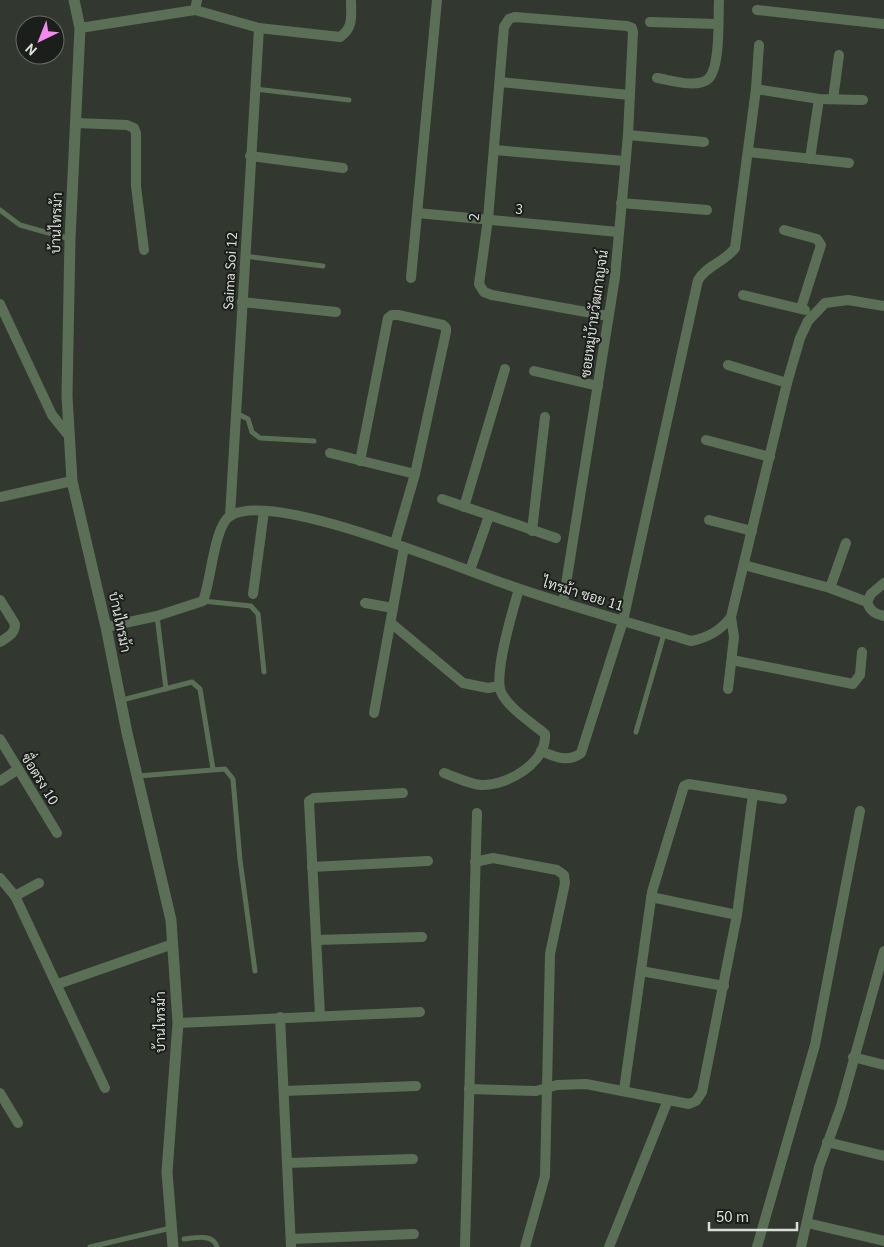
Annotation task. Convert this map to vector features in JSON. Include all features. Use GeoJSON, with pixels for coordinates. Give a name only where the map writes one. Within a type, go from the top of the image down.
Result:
{"type":"FeatureCollection","features":[{"type":"Feature","properties":{"kind":"street","name":"บ้านไทรม้า"},"geometry":{"type":"LineString","coordinates":[[74,0],[80,28],[70,239],[67,396],[72,481],[171,920],[178,1023],[167,1172],[173,1247]]}},
{"type":"Feature","properties":{"kind":"street"},"geometry":{"type":"LineString","coordinates":[[80,28],[196,5],[259,28],[340,36],[347,32],[351,25],[351,0]]}},
{"type":"Feature","properties":{"kind":"street"},"geometry":{"type":"LineString","coordinates":[[410,278],[437,0]]}},
{"type":"Feature","properties":{"kind":"street"},"geometry":{"type":"LineString","coordinates":[[657,78],[692,84],[706,80],[712,74],[716,60],[719,0]]}},
{"type":"Feature","properties":{"kind":"street"},"geometry":{"type":"LineString","coordinates":[[757,10],[884,24]]}},
{"type":"Feature","properties":{"kind":"street","name":"ซอยหมู่บ้านวัฒกาญจน์"},"geometry":{"type":"LineString","coordinates":[[509,19],[515,17],[632,28],[628,135],[615,278],[563,603]]}},
{"type":"Feature","properties":{"kind":"street","name":"2"},"geometry":{"type":"LineString","coordinates":[[509,19],[504,27],[488,219],[479,284],[484,292],[492,295],[608,316]]}},
{"type":"Feature","properties":{"kind":"street"},"geometry":{"type":"LineString","coordinates":[[650,22],[718,24]]}},
{"type":"Feature","properties":{"kind":"street","name":"Saima Soi 12"},"geometry":{"type":"LineString","coordinates":[[230,516],[259,28]]}},
{"type":"Feature","properties":{"kind":"street"},"geometry":{"type":"LineString","coordinates":[[541,751],[560,758],[574,759],[581,753],[624,622],[698,280],[703,272],[730,254],[735,248],[756,89],[759,45]]}},
{"type":"Feature","properties":{"kind":"street"},"geometry":{"type":"LineString","coordinates":[[833,99],[839,55]]}},
{"type":"Feature","properties":{"kind":"street"},"geometry":{"type":"LineString","coordinates":[[500,82],[629,95]]}},
{"type":"Feature","properties":{"kind":"street"},"geometry":{"type":"LineString","coordinates":[[756,89],[819,99],[863,100]]}},
{"type":"Feature","properties":{"kind":"street"},"geometry":{"type":"LineString","coordinates":[[810,159],[819,99]]}},
{"type":"Feature","properties":{"kind":"street"},"geometry":{"type":"LineString","coordinates":[[76,123],[127,125],[134,128],[136,133],[137,200],[144,250]]}},
{"type":"Feature","properties":{"kind":"street"},"geometry":{"type":"LineString","coordinates":[[628,135],[704,142]]}},
{"type":"Feature","properties":{"kind":"street"},"geometry":{"type":"LineString","coordinates":[[494,150],[625,160]]}},
{"type":"Feature","properties":{"kind":"street"},"geometry":{"type":"LineString","coordinates":[[748,152],[849,163]]}},
{"type":"Feature","properties":{"kind":"street"},"geometry":{"type":"LineString","coordinates":[[250,156],[343,168]]}},
{"type":"Feature","properties":{"kind":"street"},"geometry":{"type":"LineString","coordinates":[[621,203],[707,210]]}},
{"type":"Feature","properties":{"kind":"street","name":"3"},"geometry":{"type":"LineString","coordinates":[[417,213],[618,232]]}},
{"type":"Feature","properties":{"kind":"street"},"geometry":{"type":"LineString","coordinates":[[784,230],[817,239],[821,245],[801,308]]}},
{"type":"Feature","properties":{"kind":"street"},"geometry":{"type":"LineString","coordinates":[[743,295],[801,308],[814,314]]}},
{"type":"Feature","properties":{"kind":"street"},"geometry":{"type":"LineString","coordinates":[[728,688],[734,637],[731,617],[787,382],[800,338],[808,321],[825,303],[848,300],[884,306]]}},
{"type":"Feature","properties":{"kind":"street"},"geometry":{"type":"LineString","coordinates":[[242,302],[336,312]]}},
{"type":"Feature","properties":{"kind":"street"},"geometry":{"type":"LineString","coordinates":[[0,304],[52,415],[69,436]]}},
{"type":"Feature","properties":{"kind":"street"},"geometry":{"type":"LineString","coordinates":[[360,461],[388,318],[392,315],[443,325],[446,328],[446,332],[400,545],[391,622],[374,713]]}},
{"type":"Feature","properties":{"kind":"street"},"geometry":{"type":"LineString","coordinates":[[728,365],[787,382]]}},
{"type":"Feature","properties":{"kind":"street"},"geometry":{"type":"LineString","coordinates":[[464,507],[505,369]]}},
{"type":"Feature","properties":{"kind":"street"},"geometry":{"type":"LineString","coordinates":[[534,371],[598,386]]}},
{"type":"Feature","properties":{"kind":"street"},"geometry":{"type":"LineString","coordinates":[[532,531],[545,417]]}},
{"type":"Feature","properties":{"kind":"street"},"geometry":{"type":"LineString","coordinates":[[706,440],[770,457]]}},
{"type":"Feature","properties":{"kind":"street"},"geometry":{"type":"LineString","coordinates":[[330,453],[415,474]]}},
{"type":"Feature","properties":{"kind":"street"},"geometry":{"type":"LineString","coordinates":[[0,497],[72,481]]}},
{"type":"Feature","properties":{"kind":"street"},"geometry":{"type":"LineString","coordinates":[[442,499],[556,538]]}},
{"type":"Feature","properties":{"kind":"street"},"geometry":{"type":"LineString","coordinates":[[253,594],[264,511]]}},
{"type":"Feature","properties":{"kind":"street","name":"ไทรม้า ซอย 11"},"geometry":{"type":"LineString","coordinates":[[230,516],[264,511],[322,520],[400,545],[519,589],[691,641],[702,639],[716,632],[731,617]]}},
{"type":"Feature","properties":{"kind":"street"},"geometry":{"type":"LineString","coordinates":[[106,627],[157,616],[203,601],[208,590],[219,536],[224,522],[230,516]]}},
{"type":"Feature","properties":{"kind":"street"},"geometry":{"type":"LineString","coordinates":[[470,570],[489,516]]}},
{"type":"Feature","properties":{"kind":"street"},"geometry":{"type":"LineString","coordinates":[[709,520],[752,531]]}},
{"type":"Feature","properties":{"kind":"street"},"geometry":{"type":"LineString","coordinates":[[830,588],[846,543]]}},
{"type":"Feature","properties":{"kind":"street"},"geometry":{"type":"LineString","coordinates":[[744,565],[830,588],[867,602]]}},
{"type":"Feature","properties":{"kind":"street"},"geometry":{"type":"LineString","coordinates":[[884,583],[871,594],[867,602],[869,609],[876,614],[884,616]]}},
{"type":"Feature","properties":{"kind":"street"},"geometry":{"type":"LineString","coordinates":[[444,772],[478,785],[492,785],[517,776],[541,751],[545,742],[545,734],[503,696],[499,686],[504,649],[519,589]]}},
{"type":"Feature","properties":{"kind":"street"},"geometry":{"type":"LineString","coordinates":[[0,600],[15,624],[15,628],[13,633],[0,642]]}},
{"type":"Feature","properties":{"kind":"street"},"geometry":{"type":"LineString","coordinates":[[365,602],[393,608]]}},
{"type":"Feature","properties":{"kind":"street"},"geometry":{"type":"LineString","coordinates":[[391,622],[463,683],[488,688],[499,686]]}},
{"type":"Feature","properties":{"kind":"street"},"geometry":{"type":"LineString","coordinates":[[732,660],[853,684],[860,675],[862,652]]}},
{"type":"Feature","properties":{"kind":"street","name":"ซื่อตรง 10"},"geometry":{"type":"LineString","coordinates":[[0,739],[58,833]]}},
{"type":"Feature","properties":{"kind":"street"},"geometry":{"type":"LineString","coordinates":[[0,782],[18,770]]}},
{"type":"Feature","properties":{"kind":"street"},"geometry":{"type":"LineString","coordinates":[[624,1090],[651,897],[684,786],[689,784],[782,799]]}},
{"type":"Feature","properties":{"kind":"street"},"geometry":{"type":"LineString","coordinates":[[320,1015],[312,867],[311,798],[403,792]]}},
{"type":"Feature","properties":{"kind":"street"},"geometry":{"type":"LineString","coordinates":[[469,1089],[536,1091],[548,1087],[586,1084],[689,1104],[696,1101],[702,1092],[724,986],[754,794]]}},
{"type":"Feature","properties":{"kind":"street"},"geometry":{"type":"LineString","coordinates":[[757,1247],[815,1045],[860,811]]}},
{"type":"Feature","properties":{"kind":"street"},"geometry":{"type":"LineString","coordinates":[[465,1247],[477,813]]}},
{"type":"Feature","properties":{"kind":"street"},"geometry":{"type":"LineString","coordinates":[[475,862],[493,858],[557,870],[564,875],[565,883],[550,954],[545,1176],[525,1247]]}},
{"type":"Feature","properties":{"kind":"street"},"geometry":{"type":"LineString","coordinates":[[312,867],[428,861]]}},
{"type":"Feature","properties":{"kind":"street"},"geometry":{"type":"LineString","coordinates":[[0,878],[15,896],[106,1088]]}},
{"type":"Feature","properties":{"kind":"street"},"geometry":{"type":"LineString","coordinates":[[15,896],[39,883]]}},
{"type":"Feature","properties":{"kind":"street"},"geometry":{"type":"LineString","coordinates":[[651,897],[736,915]]}},
{"type":"Feature","properties":{"kind":"street"},"geometry":{"type":"LineString","coordinates":[[316,940],[422,937]]}},
{"type":"Feature","properties":{"kind":"street"},"geometry":{"type":"LineString","coordinates":[[58,984],[173,944]]}},
{"type":"Feature","properties":{"kind":"street"},"geometry":{"type":"LineString","coordinates":[[801,1247],[819,1167],[841,1106],[853,1057],[881,978],[884,951]]}},
{"type":"Feature","properties":{"kind":"street"},"geometry":{"type":"LineString","coordinates":[[641,971],[724,986]]}},
{"type":"Feature","properties":{"kind":"street"},"geometry":{"type":"LineString","coordinates":[[178,1023],[320,1015],[420,1012]]}},
{"type":"Feature","properties":{"kind":"street"},"geometry":{"type":"LineString","coordinates":[[280,1017],[291,1243],[414,1234]]}},
{"type":"Feature","properties":{"kind":"street"},"geometry":{"type":"LineString","coordinates":[[853,1057],[884,1065]]}},
{"type":"Feature","properties":{"kind":"street"},"geometry":{"type":"LineString","coordinates":[[284,1091],[416,1086]]}},
{"type":"Feature","properties":{"kind":"street"},"geometry":{"type":"LineString","coordinates":[[0,1093],[18,1124]]}},
{"type":"Feature","properties":{"kind":"street"},"geometry":{"type":"LineString","coordinates":[[609,1247],[668,1100]]}},
{"type":"Feature","properties":{"kind":"street"},"geometry":{"type":"LineString","coordinates":[[827,1142],[884,1156]]}},
{"type":"Feature","properties":{"kind":"street"},"geometry":{"type":"LineString","coordinates":[[288,1163],[413,1159]]}},
{"type":"Feature","properties":{"kind":"street"},"geometry":{"type":"LineString","coordinates":[[807,1223],[884,1241]]}},
{"type":"Feature","properties":{"kind":"lane"},"geometry":{"type":"LineString","coordinates":[[254,89],[349,100]]}},
{"type":"Feature","properties":{"kind":"lane"},"geometry":{"type":"LineString","coordinates":[[0,210],[6,217],[20,225],[70,239]]}},
{"type":"Feature","properties":{"kind":"lane"},"geometry":{"type":"LineString","coordinates":[[0,220],[6,217]]}},
{"type":"Feature","properties":{"kind":"lane"},"geometry":{"type":"LineString","coordinates":[[245,256],[322,266]]}},
{"type":"Feature","properties":{"kind":"lane"},"geometry":{"type":"LineString","coordinates":[[236,413],[248,419],[252,432],[260,438],[314,441]]}},
{"type":"Feature","properties":{"kind":"lane"},"geometry":{"type":"LineString","coordinates":[[203,601],[251,606],[255,609],[258,614],[264,672]]}},
{"type":"Feature","properties":{"kind":"lane"},"geometry":{"type":"LineString","coordinates":[[157,616],[166,689]]}},
{"type":"Feature","properties":{"kind":"lane"},"geometry":{"type":"LineString","coordinates":[[636,732],[664,633]]}},
{"type":"Feature","properties":{"kind":"lane"},"geometry":{"type":"LineString","coordinates":[[122,700],[192,682],[200,689],[213,770]]}},
{"type":"Feature","properties":{"kind":"lane"},"geometry":{"type":"LineString","coordinates":[[137,776],[225,768],[233,780],[240,860],[255,972]]}},
{"type":"Feature","properties":{"kind":"lane"},"geometry":{"type":"LineString","coordinates":[[90,1247],[172,1228]]}},
{"type":"Feature","properties":{"kind":"lane"},"geometry":{"type":"LineString","coordinates":[[184,1239],[211,1238],[216,1242],[217,1247]]}}]}
